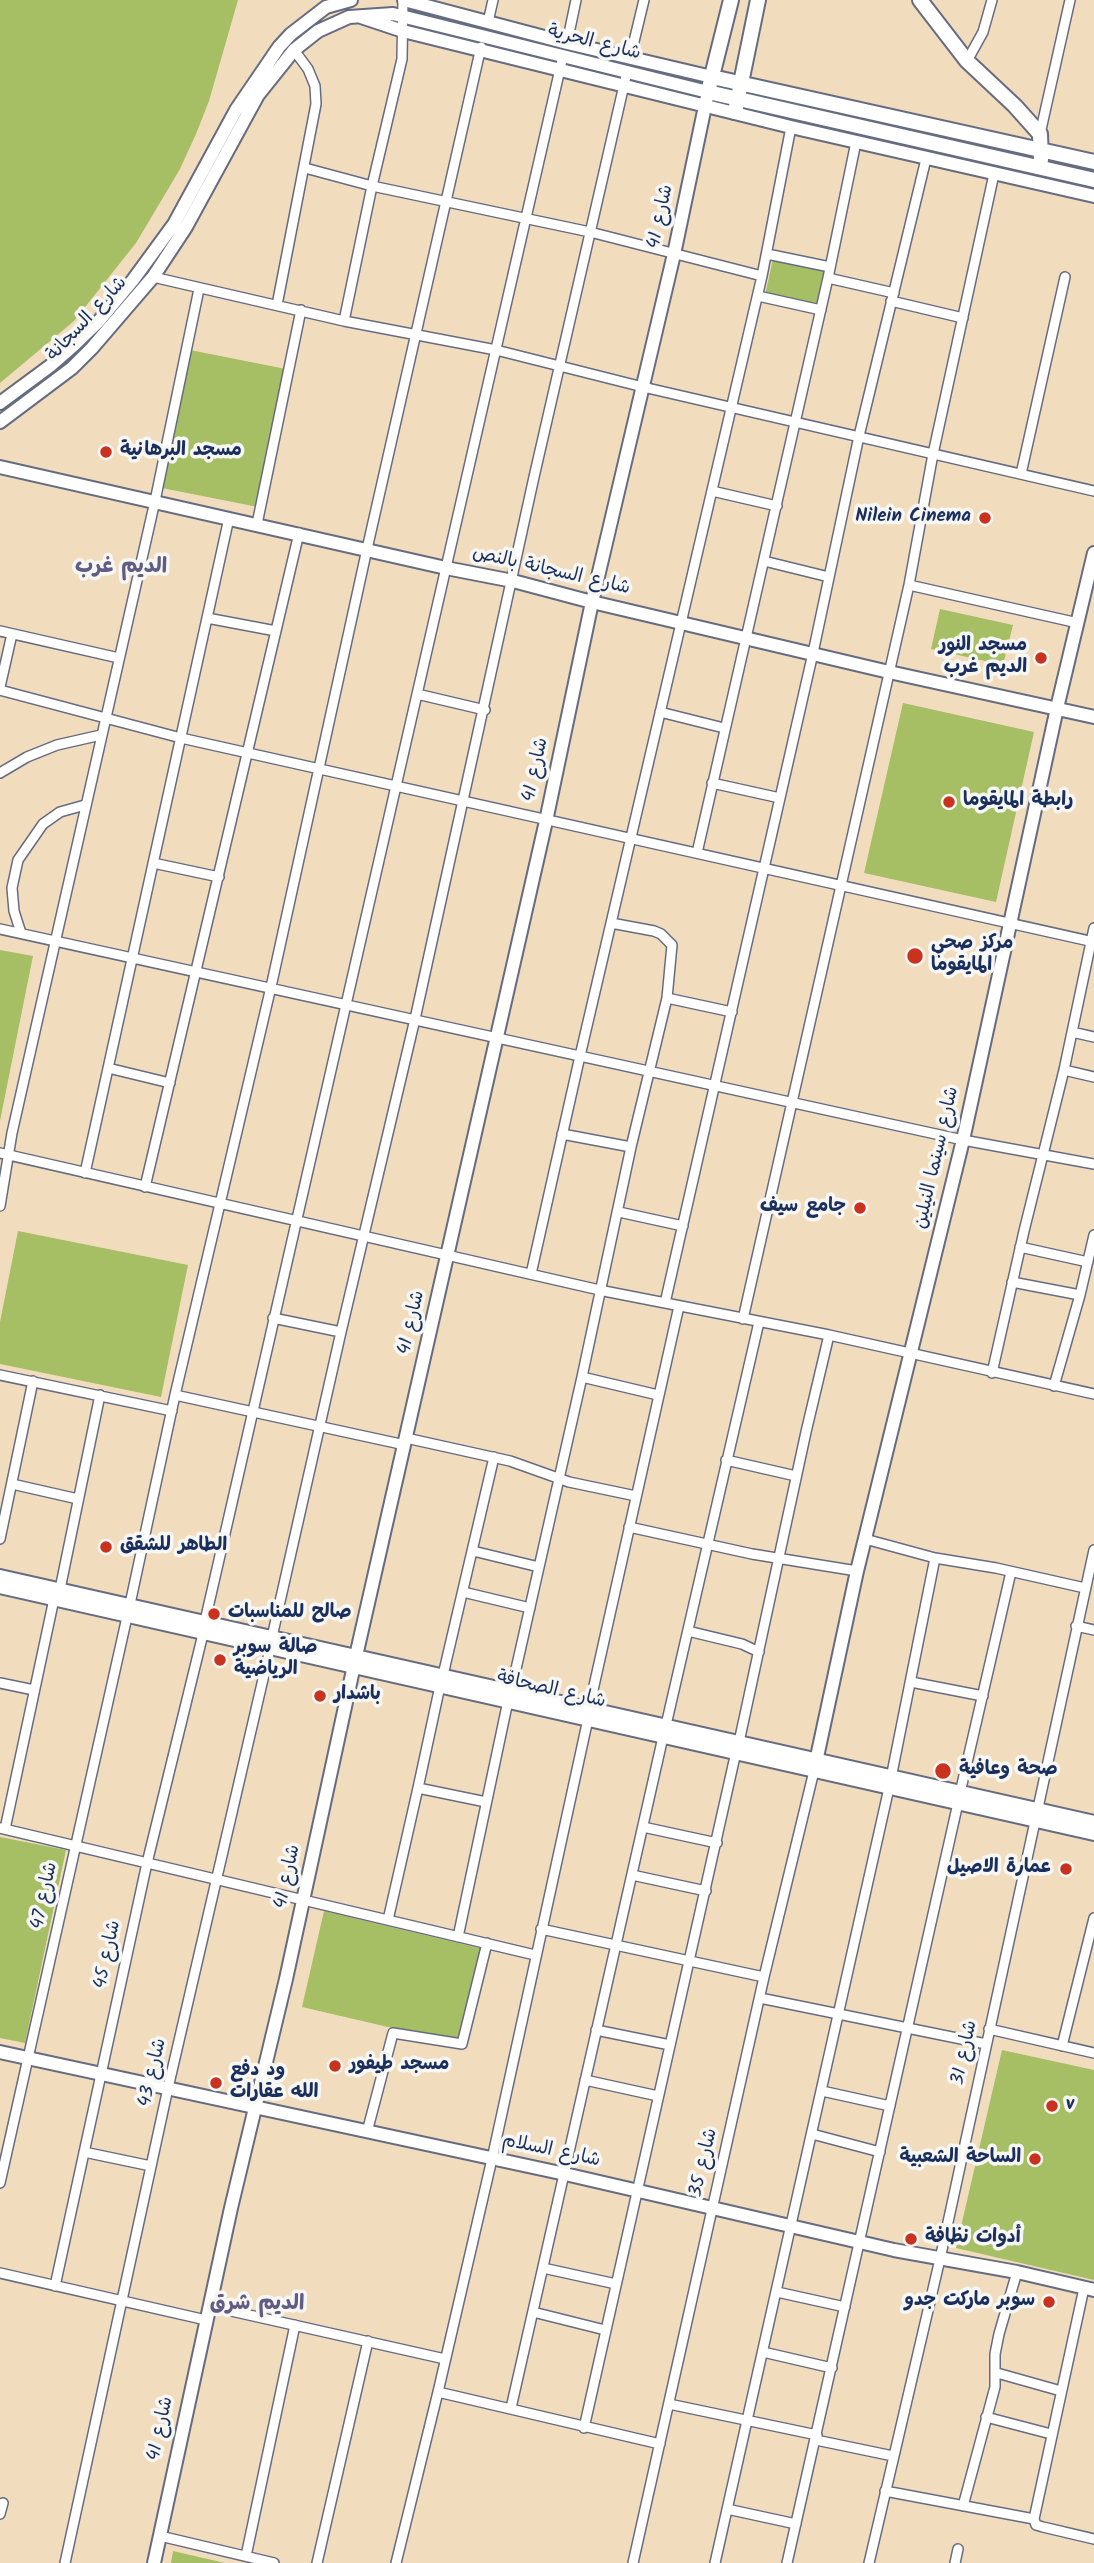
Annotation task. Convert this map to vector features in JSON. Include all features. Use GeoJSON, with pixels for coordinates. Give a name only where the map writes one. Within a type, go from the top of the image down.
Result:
{"type":"FeatureCollection","features":[{"type":"Feature","properties":{"kind":"main road"},"geometry":{"type":"LineString","coordinates":[[180,225],[236,110],[267,63],[291,34],[310,19],[327,7],[351,0]]}},
{"type":"Feature","properties":{"kind":"main road","name":"شارع الحرية"},"geometry":{"type":"LineString","coordinates":[[403,0],[488,22],[707,98],[1094,180]]}},
{"type":"Feature","properties":{"kind":"main road"},"geometry":{"type":"LineString","coordinates":[[358,16],[403,31],[624,86],[707,98],[731,0]]}},
{"type":"Feature","properties":{"kind":"main road"},"geometry":{"type":"LineString","coordinates":[[758,0],[736,105],[791,127],[1094,196]]}},
{"type":"Feature","properties":{"kind":"main road"},"geometry":{"type":"LineString","coordinates":[[920,0],[967,61],[1015,106],[1040,134],[1043,151],[1040,169]]}},
{"type":"Feature","properties":{"kind":"main road","name":"شارع الحرية"},"geometry":{"type":"LineString","coordinates":[[180,225],[258,95],[294,50],[318,31],[349,17],[382,13],[403,15],[484,35],[565,50],[630,58],[1094,162]]}},
{"type":"Feature","properties":{"kind":"main road","name":"شارع 41"},"geometry":{"type":"LineString","coordinates":[[154,2563],[707,98]]}},
{"type":"Feature","properties":{"kind":"main road","name":"شارع السجانة"},"geometry":{"type":"LineString","coordinates":[[0,422],[72,368],[109,329],[153,277],[180,225]]}},
{"type":"Feature","properties":{"kind":"main road","name":"شارع السجانة"},"geometry":{"type":"LineString","coordinates":[[0,403],[50,366],[98,322],[161,244],[180,225]]}},
{"type":"Feature","properties":{"kind":"main road","name":"شارع السجانة بالنص"},"geometry":{"type":"LineString","coordinates":[[0,467],[513,581],[889,672],[1094,717]]}},
{"type":"Feature","properties":{"kind":"main road","name":"شارع سينما النيلين"},"geometry":{"type":"LineString","coordinates":[[815,1766],[857,1571],[963,1140],[1057,708],[1094,553]]}},
{"type":"Feature","properties":{"kind":"main road","name":"شارع الصحافة"},"geometry":{"type":"LineString","coordinates":[[0,1576],[57,1594],[890,1783],[1036,1815],[1094,1822]]}},
{"type":"Feature","properties":{"kind":"main road","name":"شارع الصحافة"},"geometry":{"type":"LineString","coordinates":[[0,1587],[57,1594]]}},
{"type":"Feature","properties":{"kind":"main road","name":"شارع الصحافة"},"geometry":{"type":"LineString","coordinates":[[1036,1815],[1094,1834]]}},
{"type":"Feature","properties":{"kind":"main road","name":"شارع السلام"},"geometry":{"type":"LineString","coordinates":[[0,2052],[565,2174],[859,2242],[1017,2272],[1089,2289]]}},
{"type":"Feature","properties":{"kind":"street"},"geometry":{"type":"LineString","coordinates":[[344,321],[402,59],[403,0]]}},
{"type":"Feature","properties":{"kind":"street"},"geometry":{"type":"LineString","coordinates":[[488,22],[493,0]]}},
{"type":"Feature","properties":{"kind":"street","name":"شارع 45"},"geometry":{"type":"LineString","coordinates":[[55,2286],[147,1863],[348,1003],[576,0]]}},
{"type":"Feature","properties":{"kind":"street"},"geometry":{"type":"LineString","coordinates":[[630,58],[643,0]]}},
{"type":"Feature","properties":{"kind":"street"},"geometry":{"type":"LineString","coordinates":[[967,61],[983,32],[992,0]]}},
{"type":"Feature","properties":{"kind":"street"},"geometry":{"type":"LineString","coordinates":[[1040,134],[1070,0]]}},
{"type":"Feature","properties":{"kind":"street","name":"شارع 47"},"geometry":{"type":"LineString","coordinates":[[0,2183],[484,35]]}},
{"type":"Feature","properties":{"kind":"street"},"geometry":{"type":"LineString","coordinates":[[277,305],[316,104],[315,86],[308,69],[294,50]]}},
{"type":"Feature","properties":{"kind":"street","name":"شارع 43"},"geometry":{"type":"LineString","coordinates":[[65,2563],[168,2088],[415,1019],[627,72]]}},
{"type":"Feature","properties":{"kind":"street"},"geometry":{"type":"LineString","coordinates":[[531,1274],[758,296],[791,127]]}},
{"type":"Feature","properties":{"kind":"street"},"geometry":{"type":"LineString","coordinates":[[697,853],[821,310],[856,142]]}},
{"type":"Feature","properties":{"kind":"street"},"geometry":{"type":"LineString","coordinates":[[665,1303],[813,653],[859,436],[926,159]]}},
{"type":"Feature","properties":{"kind":"street"},"geometry":{"type":"LineString","coordinates":[[305,168],[372,186],[590,232],[762,276]]}},
{"type":"Feature","properties":{"kind":"street"},"geometry":{"type":"LineString","coordinates":[[743,1319],[909,585],[933,454],[994,174]]}},
{"type":"Feature","properties":{"kind":"street"},"geometry":{"type":"LineString","coordinates":[[767,254],[830,267]]}},
{"type":"Feature","properties":{"kind":"street"},"geometry":{"type":"LineString","coordinates":[[153,277],[344,321],[496,350],[643,387],[1094,491]]}},
{"type":"Feature","properties":{"kind":"street"},"geometry":{"type":"LineString","coordinates":[[828,278],[963,318]]}},
{"type":"Feature","properties":{"kind":"street"},"geometry":{"type":"LineString","coordinates":[[1021,474],[1065,278]]}},
{"type":"Feature","properties":{"kind":"street"},"geometry":{"type":"LineString","coordinates":[[0,1206],[4,1154],[155,501],[199,289]]}},
{"type":"Feature","properties":{"kind":"street"},"geometry":{"type":"LineString","coordinates":[[758,296],[821,310]]}},
{"type":"Feature","properties":{"kind":"street"},"geometry":{"type":"LineString","coordinates":[[257,524],[301,310]]}},
{"type":"Feature","properties":{"kind":"street"},"geometry":{"type":"LineString","coordinates":[[712,491],[777,506]]}},
{"type":"Feature","properties":{"kind":"street"},"geometry":{"type":"LineString","coordinates":[[85,1173],[229,518]]}},
{"type":"Feature","properties":{"kind":"street"},"geometry":{"type":"LineString","coordinates":[[145,1187],[299,533]]}},
{"type":"Feature","properties":{"kind":"street"},"geometry":{"type":"LineString","coordinates":[[764,561],[829,577]]}},
{"type":"Feature","properties":{"kind":"street"},"geometry":{"type":"LineString","coordinates":[[909,585],[1078,624]]}},
{"type":"Feature","properties":{"kind":"street"},"geometry":{"type":"LineString","coordinates":[[207,618],[276,631]]}},
{"type":"Feature","properties":{"kind":"street"},"geometry":{"type":"LineString","coordinates":[[0,631],[119,658]]}},
{"type":"Feature","properties":{"kind":"street"},"geometry":{"type":"LineString","coordinates":[[12,634],[0,689],[181,738],[1093,941]]}},
{"type":"Feature","properties":{"kind":"street"},"geometry":{"type":"LineString","coordinates":[[417,694],[485,710]]}},
{"type":"Feature","properties":{"kind":"street"},"geometry":{"type":"LineString","coordinates":[[660,712],[724,728]]}},
{"type":"Feature","properties":{"kind":"street"},"geometry":{"type":"LineString","coordinates":[[0,773],[27,757],[57,745],[101,735]]}},
{"type":"Feature","properties":{"kind":"street"},"geometry":{"type":"LineString","coordinates":[[712,783],[780,798]]}},
{"type":"Feature","properties":{"kind":"street"},"geometry":{"type":"LineString","coordinates":[[21,933],[14,911],[12,888],[18,860],[43,824],[60,813],[85,805]]}},
{"type":"Feature","properties":{"kind":"street"},"geometry":{"type":"LineString","coordinates":[[153,863],[219,877]]}},
{"type":"Feature","properties":{"kind":"street"},"geometry":{"type":"LineString","coordinates":[[0,885],[12,888]]}},
{"type":"Feature","properties":{"kind":"street"},"geometry":{"type":"LineString","coordinates":[[458,1937],[631,1147],[667,998],[672,945],[654,931],[611,923]]}},
{"type":"Feature","properties":{"kind":"street"},"geometry":{"type":"LineString","coordinates":[[992,1373],[1064,1070],[1094,928]]}},
{"type":"Feature","properties":{"kind":"street"},"geometry":{"type":"LineString","coordinates":[[0,929],[348,1003],[963,1140],[1094,1164]]}},
{"type":"Feature","properties":{"kind":"street"},"geometry":{"type":"LineString","coordinates":[[667,998],[732,1012]]}},
{"type":"Feature","properties":{"kind":"street"},"geometry":{"type":"LineString","coordinates":[[1072,1032],[1094,1037]]}},
{"type":"Feature","properties":{"kind":"street"},"geometry":{"type":"LineString","coordinates":[[108,1068],[170,1083]]}},
{"type":"Feature","properties":{"kind":"street"},"geometry":{"type":"LineString","coordinates":[[1064,1070],[1094,1077]]}},
{"type":"Feature","properties":{"kind":"street"},"geometry":{"type":"LineString","coordinates":[[562,1134],[631,1147]]}},
{"type":"Feature","properties":{"kind":"street"},"geometry":{"type":"LineString","coordinates":[[4,1154],[601,1290],[829,1335],[1094,1394]]}},
{"type":"Feature","properties":{"kind":"street"},"geometry":{"type":"LineString","coordinates":[[618,1212],[683,1226]]}},
{"type":"Feature","properties":{"kind":"street"},"geometry":{"type":"LineString","coordinates":[[1054,1386],[1094,1235]]}},
{"type":"Feature","properties":{"kind":"street"},"geometry":{"type":"LineString","coordinates":[[1020,1247],[1088,1262]]}},
{"type":"Feature","properties":{"kind":"street"},"geometry":{"type":"LineString","coordinates":[[1012,1282],[1080,1295]]}},
{"type":"Feature","properties":{"kind":"street"},"geometry":{"type":"LineString","coordinates":[[396,2563],[439,2392],[492,2159],[679,1306]]}},
{"type":"Feature","properties":{"kind":"street"},"geometry":{"type":"LineString","coordinates":[[273,1318],[341,1332]]}},
{"type":"Feature","properties":{"kind":"street"},"geometry":{"type":"LineString","coordinates":[[511,2408],[759,1322]]}},
{"type":"Feature","properties":{"kind":"street"},"geometry":{"type":"LineString","coordinates":[[584,2428],[829,1335]]}},
{"type":"Feature","properties":{"kind":"street"},"geometry":{"type":"LineString","coordinates":[[0,1375],[172,1411]]}},
{"type":"Feature","properties":{"kind":"street"},"geometry":{"type":"LineString","coordinates":[[582,1377],[658,1395]]}},
{"type":"Feature","properties":{"kind":"street"},"geometry":{"type":"LineString","coordinates":[[0,1539],[33,1381]]}},
{"type":"Feature","properties":{"kind":"street"},"geometry":{"type":"LineString","coordinates":[[100,1395],[3,1828],[536,1955]]}},
{"type":"Feature","properties":{"kind":"street"},"geometry":{"type":"LineString","coordinates":[[176,1395],[321,1427],[494,1457],[560,1479],[636,1496]]}},
{"type":"Feature","properties":{"kind":"street"},"geometry":{"type":"LineString","coordinates":[[388,1920],[494,1457]]}},
{"type":"Feature","properties":{"kind":"street"},"geometry":{"type":"LineString","coordinates":[[726,1460],[796,1476]]}},
{"type":"Feature","properties":{"kind":"street"},"geometry":{"type":"LineString","coordinates":[[12,1484],[78,1499]]}},
{"type":"Feature","properties":{"kind":"street"},"geometry":{"type":"LineString","coordinates":[[629,1527],[857,1571]]}},
{"type":"Feature","properties":{"kind":"street"},"geometry":{"type":"LineString","coordinates":[[865,1539],[935,1558],[1085,1588]]}},
{"type":"Feature","properties":{"kind":"street","name":"شارع 31"},"geometry":{"type":"LineString","coordinates":[[869,2563],[940,2259],[1094,1550]]}},
{"type":"Feature","properties":{"kind":"street"},"geometry":{"type":"LineString","coordinates":[[473,1551],[539,1567]]}},
{"type":"Feature","properties":{"kind":"street"},"geometry":{"type":"LineString","coordinates":[[715,2563],[890,1783],[935,1558]]}},
{"type":"Feature","properties":{"kind":"street"},"geometry":{"type":"LineString","coordinates":[[787,2563],[1011,1572]]}},
{"type":"Feature","properties":{"kind":"street"},"geometry":{"type":"LineString","coordinates":[[463,1592],[530,1608]]}},
{"type":"Feature","properties":{"kind":"street"},"geometry":{"type":"LineString","coordinates":[[1076,1626],[1094,1630]]}},
{"type":"Feature","properties":{"kind":"street"},"geometry":{"type":"LineString","coordinates":[[688,1631],[742,1644],[759,1652]]}},
{"type":"Feature","properties":{"kind":"street"},"geometry":{"type":"LineString","coordinates":[[911,1682],[983,1696]]}},
{"type":"Feature","properties":{"kind":"street"},"geometry":{"type":"LineString","coordinates":[[0,1683],[34,1690]]}},
{"type":"Feature","properties":{"kind":"street","name":"شارع 35"},"geometry":{"type":"LineString","coordinates":[[633,2563],[764,1977],[815,1766]]}},
{"type":"Feature","properties":{"kind":"street"},"geometry":{"type":"LineString","coordinates":[[418,1788],[486,1802]]}},
{"type":"Feature","properties":{"kind":"street"},"geometry":{"type":"LineString","coordinates":[[643,1827],[717,1843]]}},
{"type":"Feature","properties":{"kind":"street"},"geometry":{"type":"LineString","coordinates":[[632,1875],[706,1891]]}},
{"type":"Feature","properties":{"kind":"street"},"geometry":{"type":"LineString","coordinates":[[1062,2046],[1094,1919]]}},
{"type":"Feature","properties":{"kind":"street"},"geometry":{"type":"LineString","coordinates":[[541,1928],[764,1977]]}},
{"type":"Feature","properties":{"kind":"street"},"geometry":{"type":"LineString","coordinates":[[367,2132],[393,2033],[462,2045],[487,1943]]}},
{"type":"Feature","properties":{"kind":"street"},"geometry":{"type":"LineString","coordinates":[[760,1998],[986,2045]]}},
{"type":"Feature","properties":{"kind":"street"},"geometry":{"type":"LineString","coordinates":[[989,2029],[1094,2053]]}},
{"type":"Feature","properties":{"kind":"street"},"geometry":{"type":"LineString","coordinates":[[596,2030],[670,2045]]}},
{"type":"Feature","properties":{"kind":"street"},"geometry":{"type":"LineString","coordinates":[[585,2080],[658,2096]]}},
{"type":"Feature","properties":{"kind":"street"},"geometry":{"type":"LineString","coordinates":[[822,2091],[890,2106]]}},
{"type":"Feature","properties":{"kind":"street"},"geometry":{"type":"LineString","coordinates":[[812,2134],[880,2152]]}},
{"type":"Feature","properties":{"kind":"street"},"geometry":{"type":"LineString","coordinates":[[84,2152],[151,2166]]}},
{"type":"Feature","properties":{"kind":"street"},"geometry":{"type":"LineString","coordinates":[[543,2268],[616,2284]]}},
{"type":"Feature","properties":{"kind":"street"},"geometry":{"type":"LineString","coordinates":[[963,2506],[995,2387],[995,2354],[1017,2272]]}},
{"type":"Feature","properties":{"kind":"street"},"geometry":{"type":"LineString","coordinates":[[0,2273],[122,2300],[295,2325],[445,2359]]}},
{"type":"Feature","properties":{"kind":"street"},"geometry":{"type":"LineString","coordinates":[[1089,2289],[1061,2391],[1034,2519],[1036,2525],[1043,2528],[1094,2539]]}},
{"type":"Feature","properties":{"kind":"street"},"geometry":{"type":"LineString","coordinates":[[777,2292],[845,2307]]}},
{"type":"Feature","properties":{"kind":"street"},"geometry":{"type":"LineString","coordinates":[[533,2312],[605,2330]]}},
{"type":"Feature","properties":{"kind":"street"},"geometry":{"type":"LineString","coordinates":[[246,2556],[295,2325]]}},
{"type":"Feature","properties":{"kind":"street"},"geometry":{"type":"LineString","coordinates":[[317,2563],[368,2341]]}},
{"type":"Feature","properties":{"kind":"street"},"geometry":{"type":"LineString","coordinates":[[763,2352],[832,2368]]}},
{"type":"Feature","properties":{"kind":"street"},"geometry":{"type":"LineString","coordinates":[[996,2373],[1061,2391]]}},
{"type":"Feature","properties":{"kind":"street"},"geometry":{"type":"LineString","coordinates":[[439,2392],[660,2444]]}},
{"type":"Feature","properties":{"kind":"street"},"geometry":{"type":"LineString","coordinates":[[669,2404],[893,2456]]}},
{"type":"Feature","properties":{"kind":"street"},"geometry":{"type":"LineString","coordinates":[[986,2417],[1051,2434]]}},
{"type":"Feature","properties":{"kind":"street"},"geometry":{"type":"LineString","coordinates":[[885,2490],[1034,2519]]}},
{"type":"Feature","properties":{"kind":"street"},"geometry":{"type":"LineString","coordinates":[[0,2514],[3,2502]]}},
{"type":"Feature","properties":{"kind":"street"},"geometry":{"type":"LineString","coordinates":[[727,2510],[796,2524]]}},
{"type":"Feature","properties":{"kind":"street"},"geometry":{"type":"LineString","coordinates":[[160,2536],[274,2563]]}},
{"type":"Feature","properties":{"kind":"street"},"geometry":{"type":"LineString","coordinates":[[956,2563],[958,2549]]}},
{"type":"Feature","properties":{"kind":"green space"},"geometry":{"type":"Polygon","coordinates":[[[0,0],[238,0],[209,101],[196,134],[180,169],[136,243],[74,321],[0,383],[0,0]]]}},
{"type":"Feature","properties":{"kind":"green space"},"geometry":{"type":"Polygon","coordinates":[[[773,259],[824,270],[816,306],[765,295],[773,259]]]}},
{"type":"Feature","properties":{"kind":"green space"},"geometry":{"type":"Polygon","coordinates":[[[190,350],[286,369],[258,507],[162,488],[190,350]]]}},
{"type":"Feature","properties":{"kind":"green space"},"geometry":{"type":"Polygon","coordinates":[[[940,609],[1013,625],[1003,665],[931,649],[940,609]]]}},
{"type":"Feature","properties":{"kind":"green space","name":"رابطة المايقوما"},"geometry":{"type":"Polygon","coordinates":[[[903,703],[1034,732],[996,902],[864,873],[903,703]]]}},
{"type":"Feature","properties":{"kind":"green space"},"geometry":{"type":"Polygon","coordinates":[[[0,950],[33,956],[0,1121],[0,950]]]}},
{"type":"Feature","properties":{"kind":"green space"},"geometry":{"type":"Polygon","coordinates":[[[18,1231],[188,1265],[161,1397],[0,1364],[0,1322],[18,1231]]]}},
{"type":"Feature","properties":{"kind":"green space"},"geometry":{"type":"Polygon","coordinates":[[[0,1837],[66,1850],[25,2043],[0,2038],[0,1837]]]}},
{"type":"Feature","properties":{"kind":"green space"},"geometry":{"type":"Polygon","coordinates":[[[324,1911],[483,1949],[461,2044],[302,2007],[324,1911]]]}},
{"type":"Feature","properties":{"kind":"green space","name":"الساحة الشعبية"},"geometry":{"type":"Polygon","coordinates":[[[1002,2050],[1094,2070],[1094,2280],[956,2248],[1002,2050]]]}},
{"type":"Feature","properties":{"kind":"green space"},"geometry":{"type":"Polygon","coordinates":[[[173,2551],[225,2563],[171,2563],[173,2551]]]}},
{"type":"Feature","properties":{"kind":"place","name":"مسجد البرهانية"},"geometry":{"type":"Point","coordinates":[106,452]}},
{"type":"Feature","properties":{"kind":"place","name":"Nilein Cinema"},"geometry":{"type":"Point","coordinates":[985,518]}},
{"type":"Feature","properties":{"kind":"place","name":"مسجد النور الديم غرب"},"geometry":{"type":"Point","coordinates":[1041,658]}},
{"type":"Feature","properties":{"kind":"place","name":"رابطة المايقوما"},"geometry":{"type":"Point","coordinates":[949,802]}},
{"type":"Feature","properties":{"kind":"place","name":"مركز صحي المايقوما"},"geometry":{"type":"Point","coordinates":[915,956]}},
{"type":"Feature","properties":{"kind":"place","name":"جامع سيف"},"geometry":{"type":"Point","coordinates":[860,1208]}},
{"type":"Feature","properties":{"kind":"place","name":"الطاهر للشقق"},"geometry":{"type":"Point","coordinates":[106,1547]}},
{"type":"Feature","properties":{"kind":"place","name":"صالح للمناسبات"},"geometry":{"type":"Point","coordinates":[214,1614]}},
{"type":"Feature","properties":{"kind":"place","name":"صالة سوبر الرياضية"},"geometry":{"type":"Point","coordinates":[220,1660]}},
{"type":"Feature","properties":{"kind":"place","name":"باشدار"},"geometry":{"type":"Point","coordinates":[320,1696]}},
{"type":"Feature","properties":{"kind":"place","name":"صحة وعافية"},"geometry":{"type":"Point","coordinates":[943,1771]}},
{"type":"Feature","properties":{"kind":"place","name":"عمارة الاصيل"},"geometry":{"type":"Point","coordinates":[1066,1869]}},
{"type":"Feature","properties":{"kind":"place","name":"مسجد طيفور"},"geometry":{"type":"Point","coordinates":[335,2066]}},
{"type":"Feature","properties":{"kind":"place","name":"ود دفع الله عقارات"},"geometry":{"type":"Point","coordinates":[216,2083]}},
{"type":"Feature","properties":{"kind":"place","name":"v"},"geometry":{"type":"Point","coordinates":[1052,2106]}},
{"type":"Feature","properties":{"kind":"place","name":"الساحة الشعبية"},"geometry":{"type":"Point","coordinates":[1035,2159]}},
{"type":"Feature","properties":{"kind":"place","name":"أدوات نظافة"},"geometry":{"type":"Point","coordinates":[911,2239]}},
{"type":"Feature","properties":{"kind":"place","name":"سوبر ماركت جدو"},"geometry":{"type":"Point","coordinates":[1049,2302]}},
{"type":"Feature","properties":{"kind":"district","name":"الديم غرب"},"geometry":{"type":"Point","coordinates":[121,568]}},
{"type":"Feature","properties":{"kind":"district","name":"الديم شرق"},"geometry":{"type":"Point","coordinates":[257,2305]}}]}
